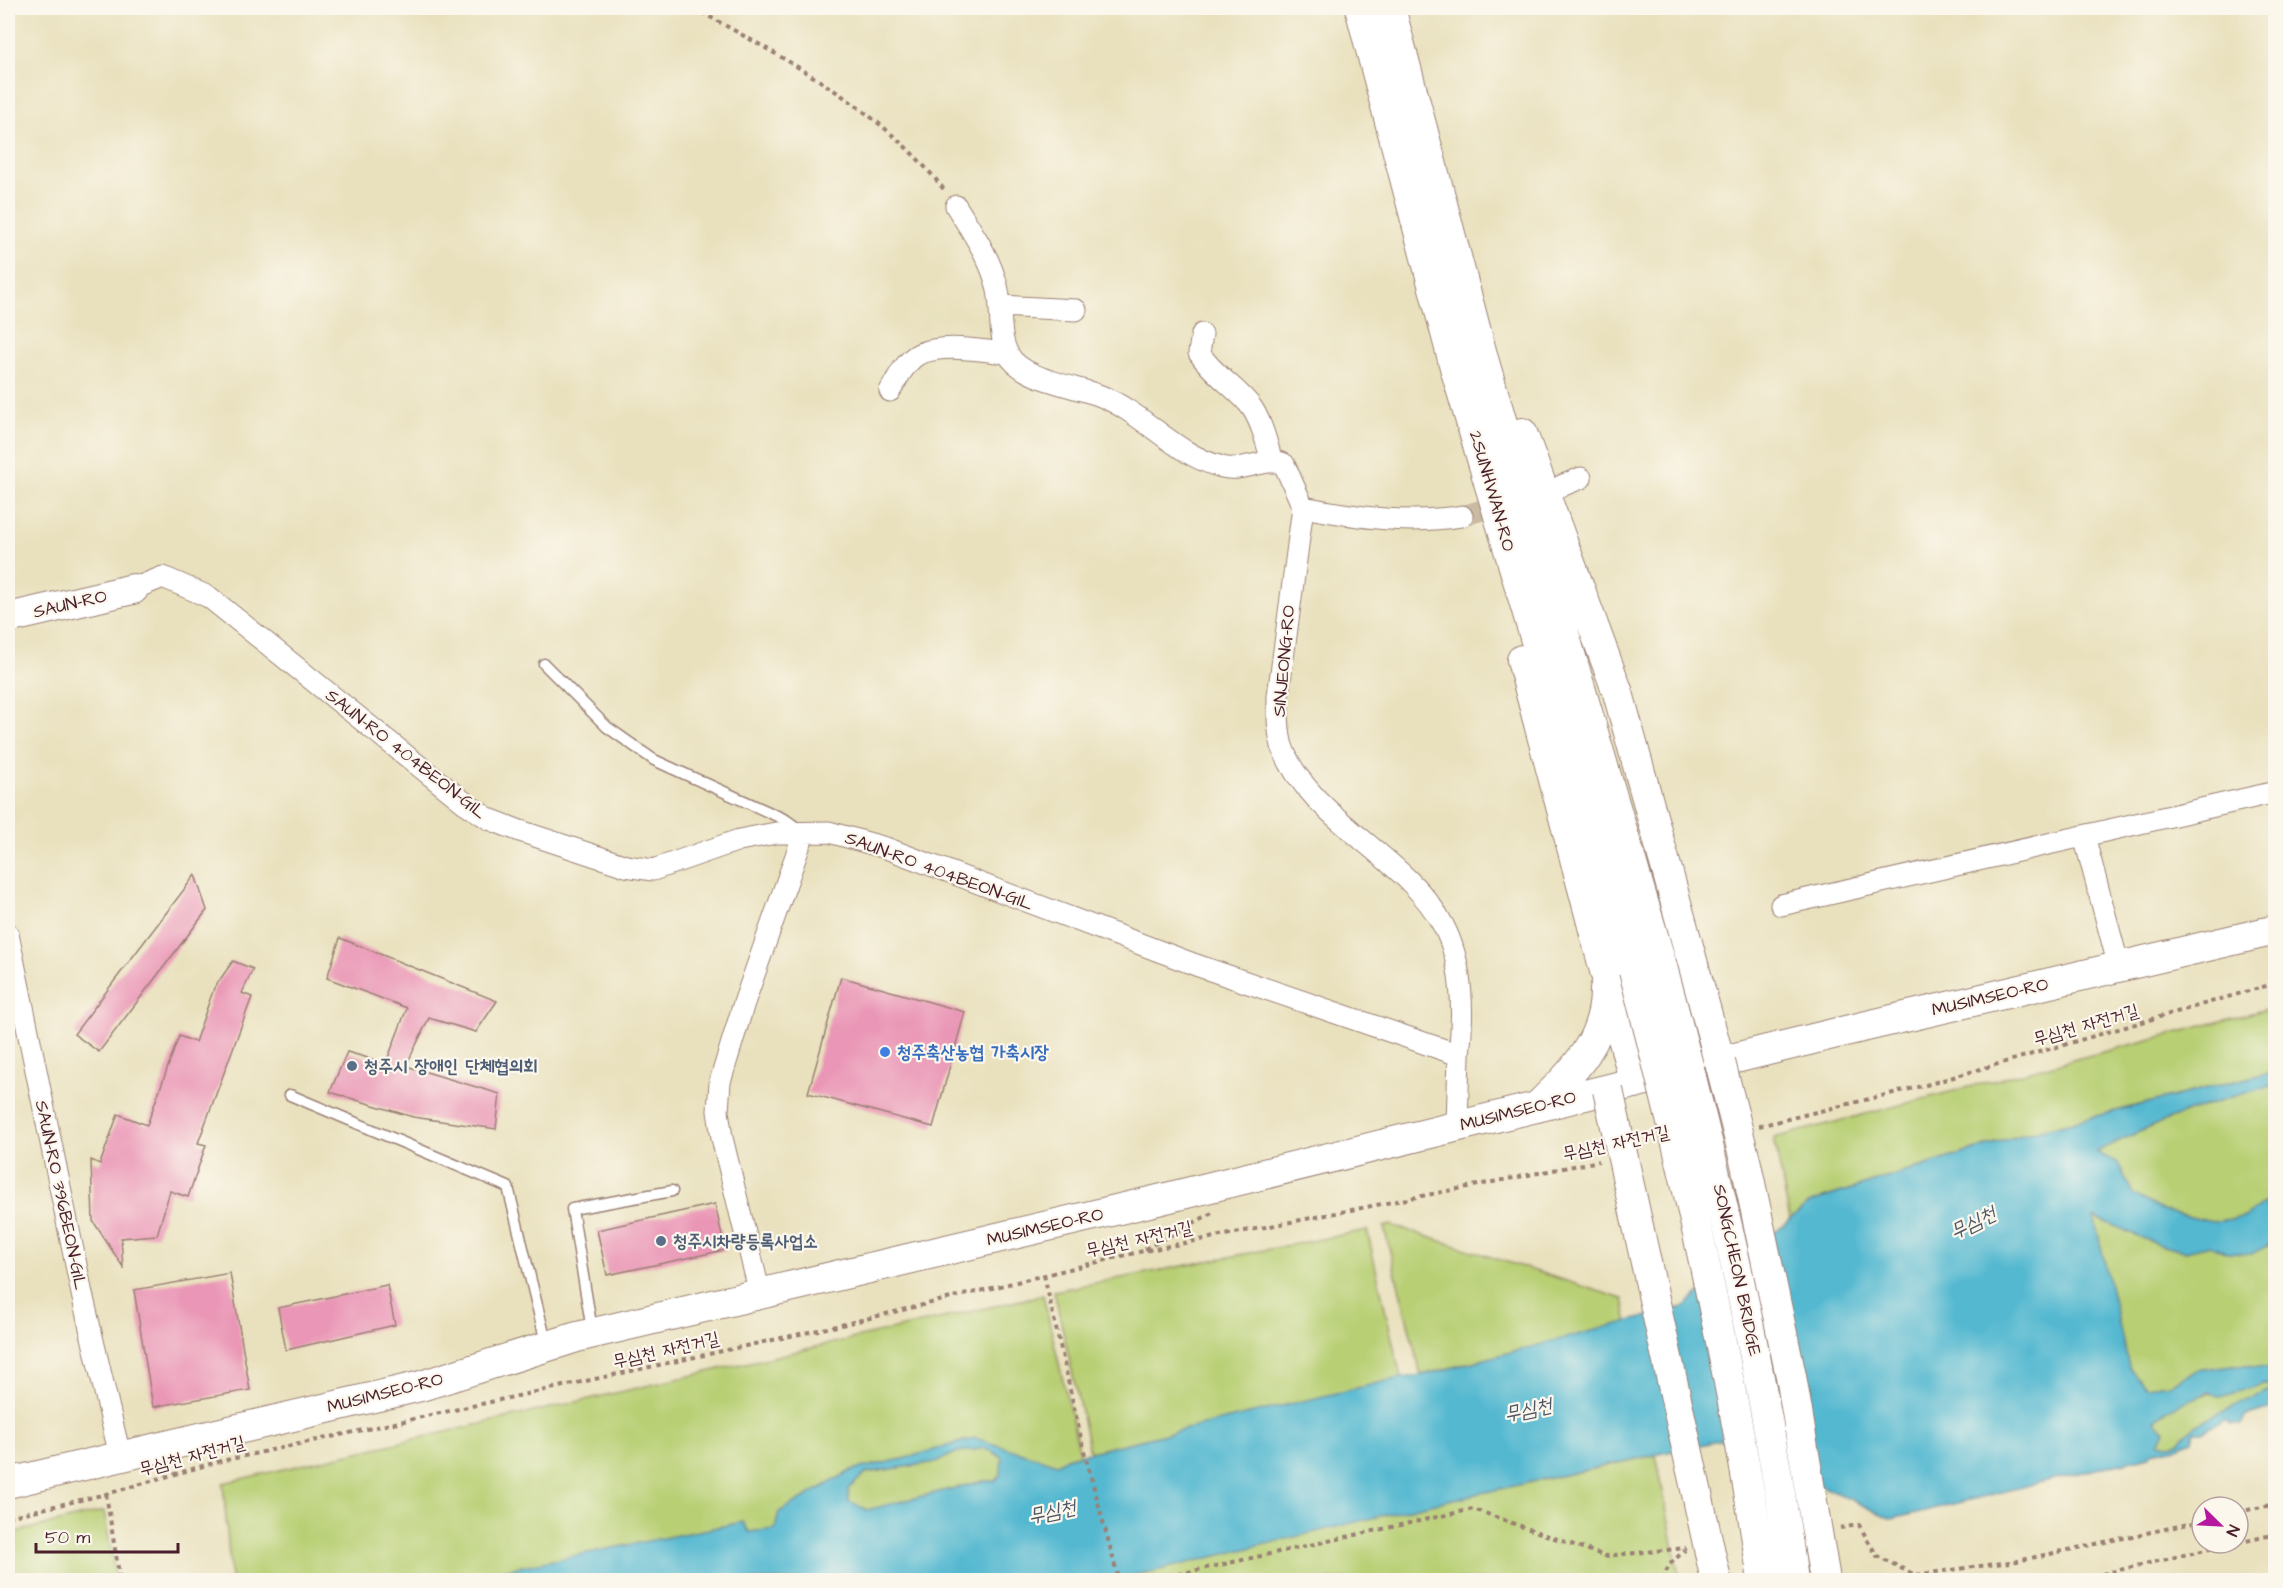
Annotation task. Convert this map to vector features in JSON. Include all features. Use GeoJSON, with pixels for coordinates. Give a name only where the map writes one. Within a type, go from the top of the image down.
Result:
{"type":"FeatureCollection","features":[{"type":"Feature","properties":{"kind":"street","name":"2SUNHWAN-RO"},"geometry":{"type":"LineString","coordinates":[[1360,8],[1441,314],[1647,967]]}},
{"type":"Feature","properties":{"kind":"street","name":"2SUNHWAN-RO"},"geometry":{"type":"LineString","coordinates":[[1390,8],[1647,967]]}},
{"type":"Feature","properties":{"kind":"street"},"geometry":{"type":"LineString","coordinates":[[956,206],[985,253],[998,287],[1008,353],[1016,363],[1030,372],[1117,403],[1169,442],[1199,460],[1224,468],[1246,468],[1272,462],[1284,464],[1303,507],[1362,518],[1405,522],[1462,516]]}},
{"type":"Feature","properties":{"kind":"street"},"geometry":{"type":"LineString","coordinates":[[1000,306],[1076,310]]}},
{"type":"Feature","properties":{"kind":"street"},"geometry":{"type":"LineString","coordinates":[[1441,314],[1444,376],[1498,557],[1532,699],[1615,1005],[1622,1086],[1716,1581]]}},
{"type":"Feature","properties":{"kind":"street"},"geometry":{"type":"LineString","coordinates":[[1202,334],[1199,353],[1210,371],[1251,408],[1266,440],[1272,462]]}},
{"type":"Feature","properties":{"kind":"street"},"geometry":{"type":"LineString","coordinates":[[890,391],[904,368],[917,354],[937,350],[1008,353]]}},
{"type":"Feature","properties":{"kind":"street"},"geometry":{"type":"LineString","coordinates":[[1484,362],[1528,444],[1618,693],[1746,1164],[1791,1376],[1825,1581]]}},
{"type":"Feature","properties":{"kind":"street"},"geometry":{"type":"LineString","coordinates":[[1561,486],[1581,478]]}},
{"type":"Feature","properties":{"kind":"street","name":"SINJEONG-RO"},"geometry":{"type":"LineString","coordinates":[[1303,507],[1278,696],[1278,723],[1282,745],[1292,767],[1311,793],[1420,893],[1443,924],[1454,951],[1460,986],[1462,1033],[1459,1055]]}},
{"type":"Feature","properties":{"kind":"street","name":"SAUN-RO 404BEON-GIL"},"geometry":{"type":"LineString","coordinates":[[133,589],[163,577],[209,597],[465,803],[489,819],[520,831],[626,866],[653,870],[740,840],[776,833],[829,832],[886,848],[1196,965],[1459,1055]]}},
{"type":"Feature","properties":{"kind":"street","name":"SAUN-RO"},"geometry":{"type":"LineString","coordinates":[[8,618],[133,589]]}},
{"type":"Feature","properties":{"kind":"street"},"geometry":{"type":"LineString","coordinates":[[1781,905],[2276,792]]}},
{"type":"Feature","properties":{"kind":"street"},"geometry":{"type":"LineString","coordinates":[[760,1294],[722,1138],[718,1111],[720,1082],[740,1014],[804,833]]}},
{"type":"Feature","properties":{"kind":"street"},"geometry":{"type":"LineString","coordinates":[[2084,836],[2119,967]]}},
{"type":"Feature","properties":{"kind":"street","name":"MUSIMSEO-RO"},"geometry":{"type":"LineString","coordinates":[[8,1483],[421,1386],[592,1333],[2276,930]]}},
{"type":"Feature","properties":{"kind":"street","name":"SAUN-RO 396BEON-GIL"},"geometry":{"type":"LineString","coordinates":[[8,934],[80,1282],[120,1456]]}},
{"type":"Feature","properties":{"kind":"street"},"geometry":{"type":"LineString","coordinates":[[1537,1107],[1575,1070],[1590,1049],[1599,1029],[1605,1003],[1604,965]]}},
{"type":"Feature","properties":{"kind":"street","name":"SONGCHEON BRIDGE"},"geometry":{"type":"LineString","coordinates":[[1647,967],[1671,1113],[1721,1338],[1762,1581]]}},
{"type":"Feature","properties":{"kind":"street","name":"SONGCHEON BRIDGE"},"geometry":{"type":"LineString","coordinates":[[1647,967],[1700,1109],[1752,1331],[1793,1581]]}},
{"type":"Feature","properties":{"kind":"street"},"geometry":{"type":"LineString","coordinates":[[1615,1005],[1631,1016],[1639,1018],[1667,1013],[1682,999],[1692,967]]}},
{"type":"Feature","properties":{"kind":"street"},"geometry":{"type":"LineString","coordinates":[[1457,1126],[1459,1055]]}},
{"type":"Feature","properties":{"kind":"lane"},"geometry":{"type":"LineString","coordinates":[[544,664],[607,727],[654,760],[786,820],[804,833]]}},
{"type":"Feature","properties":{"kind":"lane"},"geometry":{"type":"LineString","coordinates":[[290,1095],[508,1187],[547,1346]]}},
{"type":"Feature","properties":{"kind":"lane"},"geometry":{"type":"LineString","coordinates":[[592,1333],[572,1209],[672,1191]]}},
{"type":"Feature","properties":{"kind":"path"},"geometry":{"type":"LineString","coordinates":[[694,8],[786,60],[843,97],[927,168],[956,206]]}},
{"type":"Feature","properties":{"kind":"path","name":"무심천 자전거길"},"geometry":{"type":"LineString","coordinates":[[1750,1128],[1926,1085],[2276,983]]}},
{"type":"Feature","properties":{"kind":"path","name":"무심천 자전거길"},"geometry":{"type":"LineString","coordinates":[[8,1517],[106,1494],[217,1462],[807,1332],[1211,1237],[1606,1159]]}},
{"type":"Feature","properties":{"kind":"path"},"geometry":{"type":"LineString","coordinates":[[1044,1275],[1084,1451],[1119,1581]]}},
{"type":"Feature","properties":{"kind":"path"},"geometry":{"type":"LineString","coordinates":[[106,1494],[120,1581]]}},
{"type":"Feature","properties":{"kind":"path"},"geometry":{"type":"LineString","coordinates":[[2250,1509],[2276,1504]]}},
{"type":"Feature","properties":{"kind":"path"},"geometry":{"type":"LineString","coordinates":[[1152,1581],[1473,1509],[1605,1556],[1688,1548],[1670,1564],[1662,1581]]}},
{"type":"Feature","properties":{"kind":"path"},"geometry":{"type":"LineString","coordinates":[[1836,1528],[1858,1525],[1876,1556],[1915,1575],[2017,1561],[2190,1524]]}},
{"type":"Feature","properties":{"kind":"path"},"geometry":{"type":"LineString","coordinates":[[2250,1540],[2276,1534]]}},
{"type":"Feature","properties":{"kind":"path"},"geometry":{"type":"LineString","coordinates":[[2076,1581],[2190,1554]]}},
{"type":"Feature","properties":{"kind":"green space"},"geometry":{"type":"Polygon","coordinates":[[[2275,1007],[2275,1071],[2024,1134],[1811,1202],[1790,1220],[1774,1138],[2275,1007]]]}},
{"type":"Feature","properties":{"kind":"green space"},"geometry":{"type":"Polygon","coordinates":[[[2275,1085],[2275,1195],[2245,1217],[2212,1222],[2163,1211],[2133,1194],[2118,1163],[2096,1152],[2184,1113],[2275,1085]]]}},
{"type":"Feature","properties":{"kind":"green space"},"geometry":{"type":"Polygon","coordinates":[[[2094,1217],[2159,1245],[2185,1251],[2210,1245],[2227,1253],[2272,1245],[2275,1242],[2275,1369],[2233,1365],[2197,1370],[2170,1384],[2145,1387],[2129,1368],[2094,1217]]]}},
{"type":"Feature","properties":{"kind":"green space"},"geometry":{"type":"Polygon","coordinates":[[[1391,1225],[1623,1299],[1628,1323],[1421,1375],[1384,1227],[1391,1225]]]}},
{"type":"Feature","properties":{"kind":"green space"},"geometry":{"type":"Polygon","coordinates":[[[1367,1230],[1401,1378],[1090,1452],[1054,1291],[1367,1230]]]}},
{"type":"Feature","properties":{"kind":"green space"},"geometry":{"type":"Polygon","coordinates":[[[1043,1295],[1080,1454],[1066,1458],[1057,1464],[974,1438],[903,1459],[852,1470],[775,1529],[749,1532],[743,1522],[453,1580],[231,1580],[223,1483],[1043,1295]]]}},
{"type":"Feature","properties":{"kind":"green space"},"geometry":{"type":"Polygon","coordinates":[[[2264,1384],[2275,1388],[2196,1424],[2179,1442],[2170,1445],[2158,1442],[2165,1431],[2154,1420],[2168,1409],[2194,1397],[2264,1384]]]}},
{"type":"Feature","properties":{"kind":"green space"},"geometry":{"type":"Polygon","coordinates":[[[986,1448],[1002,1457],[1001,1474],[995,1481],[983,1481],[867,1510],[849,1501],[848,1489],[866,1473],[936,1462],[958,1452],[986,1448]]]}},
{"type":"Feature","properties":{"kind":"green space"},"geometry":{"type":"Polygon","coordinates":[[[1656,1455],[1680,1580],[1123,1580],[1122,1577],[1426,1505],[1656,1455]]]}},
{"type":"Feature","properties":{"kind":"green space"},"geometry":{"type":"Polygon","coordinates":[[[104,1511],[116,1580],[8,1580],[8,1534],[104,1511]]]}},
{"type":"Feature","properties":{"kind":"water","name":"무심천"},"geometry":{"type":"Polygon","coordinates":[[[2275,1071],[2275,1085],[2184,1113],[2096,1152],[2118,1163],[2133,1194],[2163,1211],[2212,1222],[2245,1217],[2275,1195],[2275,1242],[2251,1254],[2227,1253],[2210,1245],[2185,1251],[2159,1245],[2094,1217],[2129,1367],[2145,1387],[2170,1384],[2197,1370],[2233,1365],[2275,1369],[2275,1407],[2246,1416],[2241,1424],[2231,1424],[2225,1420],[2203,1431],[2194,1431],[2192,1441],[2177,1447],[2152,1452],[2149,1456],[1892,1519],[1723,1440],[1426,1505],[1151,1572],[1103,1580],[453,1580],[743,1522],[749,1532],[775,1529],[779,1512],[852,1470],[903,1459],[975,1438],[1057,1464],[1066,1458],[1395,1379],[1428,1374],[1683,1307],[1811,1202],[2025,1134],[2275,1071]],[[2264,1384],[2221,1397],[2209,1392],[2166,1410],[2155,1420],[2165,1431],[2159,1442],[2170,1444],[2179,1442],[2196,1424],[2274,1388],[2264,1384]],[[986,1448],[958,1452],[936,1462],[866,1473],[848,1489],[849,1501],[867,1510],[983,1481],[995,1481],[1001,1474],[1002,1457],[986,1448]]]}},
{"type":"Feature","properties":{"kind":"building"},"geometry":{"type":"Polygon","coordinates":[[[195,875],[207,910],[99,1052],[74,1034],[195,875]]]}},
{"type":"Feature","properties":{"kind":"building"},"geometry":{"type":"Polygon","coordinates":[[[340,938],[497,1001],[476,1032],[429,1018],[406,1066],[500,1094],[496,1129],[413,1117],[330,1092],[347,1052],[386,1063],[407,1008],[327,978],[340,938]]]}},
{"type":"Feature","properties":{"kind":"building"},"geometry":{"type":"Polygon","coordinates":[[[233,961],[253,969],[242,993],[252,997],[198,1143],[206,1145],[188,1197],[170,1191],[157,1235],[121,1238],[123,1267],[93,1221],[91,1160],[100,1164],[118,1114],[147,1125],[179,1036],[195,1042],[214,988],[233,961]]]}},
{"type":"Feature","properties":{"kind":"building"},"geometry":{"type":"Polygon","coordinates":[[[841,977],[965,1012],[933,1127],[808,1093],[841,977]]]}},
{"type":"Feature","properties":{"kind":"building"},"geometry":{"type":"Polygon","coordinates":[[[715,1204],[725,1250],[607,1275],[597,1230],[715,1204]]]}},
{"type":"Feature","properties":{"kind":"building"},"geometry":{"type":"Polygon","coordinates":[[[230,1273],[250,1390],[153,1407],[134,1290],[230,1273]]]}},
{"type":"Feature","properties":{"kind":"building"},"geometry":{"type":"Polygon","coordinates":[[[387,1285],[395,1325],[286,1350],[278,1308],[387,1285]]]}},
{"type":"Feature","properties":{"kind":"tunnel"},"geometry":{"type":"LineString","coordinates":[[1462,516],[1509,502]]}},
{"type":"Feature","properties":{"kind":"place","name":"청주축산농협 가축시장"},"geometry":{"type":"Point","coordinates":[885,1052]}},
{"type":"Feature","properties":{"kind":"place","name":"청주시 장애인 단체협의회"},"geometry":{"type":"Point","coordinates":[352,1066]}},
{"type":"Feature","properties":{"kind":"place","name":"청주시차량등록사업소"},"geometry":{"type":"Point","coordinates":[661,1241]}}]}
